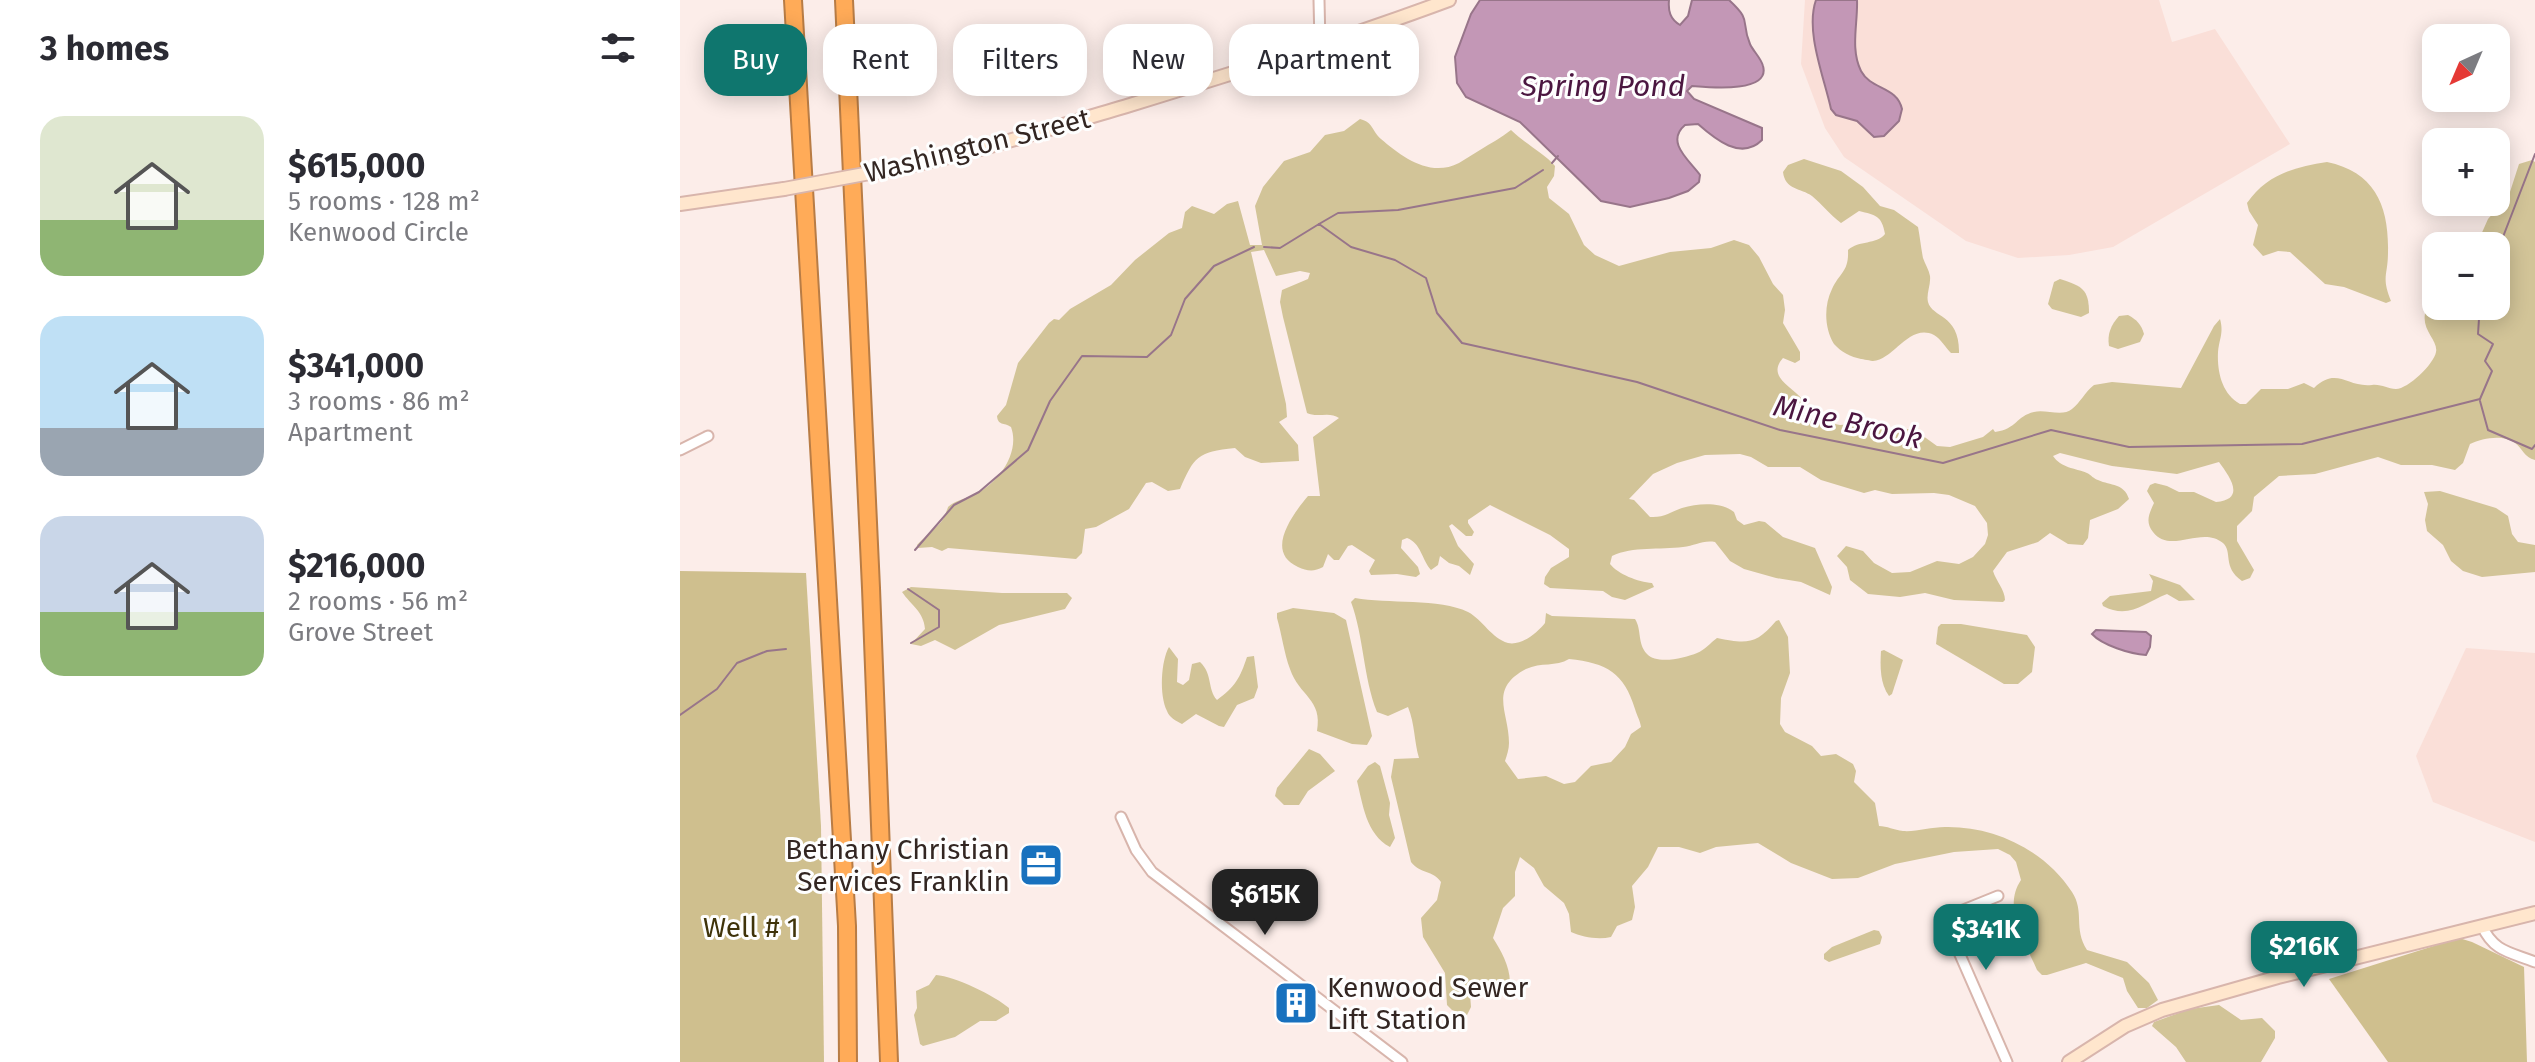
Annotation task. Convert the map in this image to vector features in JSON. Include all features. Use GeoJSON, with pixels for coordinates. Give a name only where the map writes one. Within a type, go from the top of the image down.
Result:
{"type":"FeatureCollection","features":[{"type":"Feature","properties":{"kind":"highway"},"geometry":{"type":"LineString","coordinates":[[793,0],[847,926],[848,1062]]}},
{"type":"Feature","properties":{"kind":"highway"},"geometry":{"type":"LineString","coordinates":[[844,0],[889,1062]]}},
{"type":"Feature","properties":{"kind":"main road","name":"Washington Street"},"geometry":{"type":"LineString","coordinates":[[1379,24],[1449,0]]}},
{"type":"Feature","properties":{"kind":"main road","name":"Washington Street"},"geometry":{"type":"LineString","coordinates":[[680,204],[917,166],[1044,132],[1229,76]]}},
{"type":"Feature","properties":{"kind":"main road"},"geometry":{"type":"LineString","coordinates":[[2069,1062],[2125,1026],[2162,1010],[2278,977],[2535,913]]}},
{"type":"Feature","properties":{"kind":"street"},"geometry":{"type":"LineString","coordinates":[[1319,0],[1320,24]]}},
{"type":"Feature","properties":{"kind":"street"},"geometry":{"type":"LineString","coordinates":[[680,450],[708,436]]}},
{"type":"Feature","properties":{"kind":"street"},"geometry":{"type":"LineString","coordinates":[[1121,817],[1136,850],[1152,872],[1402,1062]]}},
{"type":"Feature","properties":{"kind":"street"},"geometry":{"type":"LineString","coordinates":[[1998,896],[1946,917],[2007,1062]]}},
{"type":"Feature","properties":{"kind":"street"},"geometry":{"type":"LineString","coordinates":[[2482,926],[2496,947],[2535,962]]}},
{"type":"Feature","properties":{"kind":"shaded area"},"geometry":{"type":"Polygon","coordinates":[[[1805,0],[2159,0],[2172,42],[2215,29],[2290,144],[2113,247],[2069,255],[2018,258],[1966,241],[1844,157],[1825,128],[1801,64],[1805,0]]]}},
{"type":"Feature","properties":{"kind":"shaded area"},"geometry":{"type":"Polygon","coordinates":[[[1360,119],[1368,122],[1381,139],[1407,158],[1427,167],[1438,168],[1459,163],[1511,130],[1555,166],[1554,176],[1547,187],[1549,198],[1569,214],[1584,245],[1595,255],[1619,266],[1670,252],[1711,248],[1734,240],[1749,245],[1783,295],[1783,323],[1800,352],[1800,360],[1795,363],[1783,358],[1779,376],[1803,400],[1809,419],[1840,425],[1863,423],[1891,433],[1908,429],[1937,446],[1950,447],[1983,437],[1993,429],[1995,432],[2008,428],[2034,412],[2068,411],[2094,385],[2112,382],[2181,388],[2220,319],[2220,375],[2229,394],[2240,404],[2246,404],[2261,389],[2288,389],[2304,383],[2314,388],[2336,378],[2356,384],[2401,388],[2426,369],[2436,352],[2425,320],[2510,320],[2510,232],[2482,232],[2491,216],[2510,216],[2510,192],[2519,164],[2532,160],[2535,162],[2535,460],[2510,440],[2493,438],[2470,444],[2463,463],[2455,470],[2432,465],[2401,465],[2378,457],[2315,474],[2279,476],[2254,497],[2252,511],[2237,526],[2237,541],[2254,570],[2250,578],[2242,581],[2232,570],[2223,543],[2205,537],[2168,541],[2153,532],[2148,521],[2154,503],[2147,491],[2155,483],[2179,492],[2194,492],[2216,502],[2231,496],[2233,486],[2219,462],[2177,474],[2112,466],[2060,453],[2053,456],[2060,463],[2120,488],[2129,499],[2118,509],[2090,520],[2088,538],[2083,545],[2068,544],[2050,533],[2038,542],[2007,552],[1993,571],[2004,593],[2003,602],[1954,600],[1925,593],[1900,597],[1868,594],[1850,580],[1847,567],[1837,556],[1846,546],[1863,551],[1874,563],[1892,573],[1910,572],[1937,561],[1959,564],[1973,557],[1985,544],[1988,535],[1987,523],[1975,506],[1949,495],[1934,493],[1892,494],[1875,490],[1864,493],[1821,480],[1800,467],[1768,467],[1740,454],[1705,455],[1677,463],[1653,474],[1629,499],[1634,500],[1650,517],[1663,516],[1689,506],[1710,504],[1734,512],[1737,520],[1744,525],[1765,522],[1783,537],[1815,548],[1832,587],[1830,595],[1801,582],[1744,569],[1730,561],[1715,542],[1629,551],[1612,556],[1610,564],[1618,571],[1652,583],[1654,587],[1625,600],[1603,591],[1550,588],[1544,584],[1545,577],[1551,568],[1569,557],[1569,549],[1550,535],[1490,505],[1468,520],[1474,532],[1472,536],[1466,536],[1452,524],[1449,526],[1458,546],[1474,564],[1470,575],[1440,556],[1438,565],[1431,570],[1412,540],[1407,538],[1402,540],[1401,548],[1418,567],[1420,574],[1416,577],[1371,575],[1369,571],[1375,560],[1352,545],[1339,560],[1328,554],[1323,567],[1307,570],[1288,560],[1282,543],[1289,522],[1308,496],[1320,496],[1313,437],[1339,418],[1307,413],[1280,302],[1282,290],[1308,279],[1310,273],[1300,271],[1276,276],[1264,250],[1251,252],[1286,404],[1287,417],[1279,422],[1298,445],[1299,461],[1261,463],[1245,457],[1235,448],[1205,454],[1189,470],[1180,489],[1168,491],[1152,482],[1146,483],[1129,509],[1096,527],[1085,529],[1082,553],[1076,559],[918,548],[917,545],[944,518],[948,507],[980,492],[1004,468],[1013,437],[1011,427],[1000,423],[997,416],[1006,405],[1018,363],[1049,323],[1059,320],[1070,309],[1111,285],[1135,260],[1169,233],[1182,228],[1185,212],[1192,206],[1214,214],[1227,204],[1238,201],[1250,245],[1262,245],[1255,206],[1263,187],[1284,161],[1310,152],[1325,135],[1344,131],[1360,119]]]}},
{"type":"Feature","properties":{"kind":"shaded area"},"geometry":{"type":"Polygon","coordinates":[[[1804,159],[1841,171],[1863,187],[1880,206],[1894,210],[1918,227],[1923,258],[1930,276],[1928,302],[1951,324],[1958,340],[1959,353],[1951,353],[1937,337],[1925,333],[1909,338],[1888,355],[1873,361],[1850,355],[1834,344],[1827,324],[1828,302],[1845,268],[1848,250],[1885,234],[1882,223],[1874,215],[1859,211],[1841,223],[1812,196],[1790,185],[1783,172],[1788,165],[1804,159]]]}},
{"type":"Feature","properties":{"kind":"shaded area"},"geometry":{"type":"Polygon","coordinates":[[[2327,162],[2357,174],[2368,183],[2382,206],[2388,235],[2386,281],[2391,301],[2386,303],[2344,287],[2325,284],[2290,252],[2278,251],[2263,256],[2253,245],[2258,225],[2247,203],[2255,193],[2282,174],[2327,162]]]}},
{"type":"Feature","properties":{"kind":"shaded area"},"geometry":{"type":"Polygon","coordinates":[[[2060,279],[2083,290],[2088,299],[2089,313],[2081,317],[2052,309],[2048,304],[2054,282],[2060,279]]]}},
{"type":"Feature","properties":{"kind":"shaded area"},"geometry":{"type":"Polygon","coordinates":[[[2128,315],[2142,328],[2144,334],[2140,342],[2118,349],[2109,346],[2109,334],[2114,323],[2119,316],[2128,315]]]}},
{"type":"Feature","properties":{"kind":"shaded area"},"geometry":{"type":"Polygon","coordinates":[[[2440,491],[2496,508],[2508,516],[2512,534],[2518,542],[2535,545],[2535,572],[2482,577],[2463,571],[2451,561],[2443,545],[2427,531],[2425,520],[2428,504],[2424,492],[2440,491]]]}},
{"type":"Feature","properties":{"kind":"shaded area"},"geometry":{"type":"Polygon","coordinates":[[[2149,574],[2180,585],[2195,600],[2179,601],[2167,594],[2129,611],[2103,606],[2102,603],[2110,596],[2151,591],[2153,581],[2149,574]]]}},
{"type":"Feature","properties":{"kind":"shaded area"},"geometry":{"type":"Polygon","coordinates":[[[911,587],[1002,593],[1067,593],[1072,598],[1065,609],[999,625],[955,650],[935,640],[921,646],[911,644],[925,629],[920,613],[902,592],[911,587]]]}},
{"type":"Feature","properties":{"kind":"shaded area"},"geometry":{"type":"Polygon","coordinates":[[[1355,598],[1456,608],[1473,615],[1508,643],[1529,638],[1545,623],[1546,613],[1552,616],[1635,619],[1644,650],[1652,657],[1664,660],[1697,653],[1717,638],[1736,641],[1756,639],[1779,620],[1788,637],[1790,673],[1781,698],[1780,724],[1785,732],[1812,746],[1821,756],[1836,754],[1853,764],[1856,771],[1854,782],[1875,803],[1879,826],[1903,831],[1945,827],[1982,831],[2017,843],[2033,853],[2061,877],[2076,899],[2081,934],[2087,950],[2127,962],[2149,983],[2158,1000],[2147,1008],[2138,1008],[2123,978],[2086,963],[2042,975],[2017,925],[2014,902],[2021,880],[2016,862],[1998,849],[1954,852],[1895,864],[1858,878],[1832,879],[1791,863],[1758,843],[1716,847],[1700,853],[1679,847],[1658,847],[1648,867],[1632,886],[1635,907],[1632,920],[1617,926],[1611,937],[1601,938],[1571,932],[1564,903],[1544,886],[1534,868],[1520,857],[1515,872],[1515,896],[1503,908],[1493,938],[1508,969],[1509,989],[1501,993],[1492,990],[1470,994],[1471,1007],[1467,1015],[1452,1010],[1447,1005],[1445,973],[1423,937],[1421,918],[1437,900],[1441,882],[1411,862],[1391,777],[1394,759],[1419,758],[1412,720],[1408,707],[1388,716],[1377,712],[1351,602],[1355,598]],[[1569,659],[1526,669],[1507,685],[1503,702],[1509,743],[1505,761],[1518,779],[1546,776],[1564,784],[1575,782],[1591,766],[1611,762],[1625,747],[1631,734],[1641,727],[1631,697],[1619,678],[1594,663],[1569,659]]]}},
{"type":"Feature","properties":{"kind":"shaded area"},"geometry":{"type":"Polygon","coordinates":[[[1293,608],[1334,613],[1346,620],[1372,736],[1367,745],[1352,744],[1317,731],[1317,712],[1290,669],[1277,618],[1277,613],[1293,608]]]}},
{"type":"Feature","properties":{"kind":"shaded area"},"geometry":{"type":"Polygon","coordinates":[[[1941,624],[1961,624],[2027,635],[2035,647],[2032,672],[2018,684],[2004,684],[1936,644],[1941,624]]]}},
{"type":"Feature","properties":{"kind":"shaded area"},"geometry":{"type":"Polygon","coordinates":[[[1169,647],[1178,659],[1177,682],[1183,685],[1189,680],[1192,664],[1200,662],[1207,671],[1217,700],[1236,682],[1247,657],[1254,656],[1258,687],[1254,698],[1237,705],[1224,727],[1196,714],[1182,724],[1177,722],[1164,704],[1162,687],[1169,647]]]}},
{"type":"Feature","properties":{"kind":"shaded area"},"geometry":{"type":"Polygon","coordinates":[[[2466,648],[2535,653],[2535,842],[2433,802],[2416,756],[2466,648]]]}},
{"type":"Feature","properties":{"kind":"shaded area"},"geometry":{"type":"Polygon","coordinates":[[[1881,651],[1903,660],[1889,696],[1881,675],[1881,651]]]}},
{"type":"Feature","properties":{"kind":"shaded area"},"geometry":{"type":"Polygon","coordinates":[[[1309,749],[1320,754],[1335,771],[1308,791],[1299,805],[1284,805],[1275,796],[1277,788],[1309,749]]]}},
{"type":"Feature","properties":{"kind":"shaded area"},"geometry":{"type":"Polygon","coordinates":[[[1375,762],[1380,766],[1390,803],[1389,815],[1395,838],[1390,847],[1371,827],[1357,781],[1375,762]]]}},
{"type":"Feature","properties":{"kind":"shaded area"},"geometry":{"type":"Polygon","coordinates":[[[1874,930],[1879,931],[1882,937],[1880,944],[1829,962],[1824,959],[1824,954],[1832,947],[1874,930]]]}},
{"type":"Feature","properties":{"kind":"shaded area"},"geometry":{"type":"Polygon","coordinates":[[[936,975],[985,993],[1009,1008],[1009,1013],[996,1021],[980,1021],[955,1037],[923,1046],[914,1015],[917,1008],[916,991],[929,985],[936,975]]]}},
{"type":"Feature","properties":{"kind":"shaded area"},"geometry":{"type":"Polygon","coordinates":[[[2219,1005],[2241,1020],[2262,1018],[2275,1031],[2275,1038],[2261,1062],[2186,1062],[2176,1047],[2152,1026],[2154,1022],[2190,1009],[2219,1005]]]}},
{"type":"Feature","properties":{"kind":"green space","name":"Well # 1"},"geometry":{"type":"Polygon","coordinates":[[[680,571],[806,573],[821,826],[824,1062],[680,1062],[680,571]]]}},
{"type":"Feature","properties":{"kind":"green space"},"geometry":{"type":"Polygon","coordinates":[[[2459,938],[2524,967],[2527,1062],[2388,1062],[2329,979],[2459,938]]]}},
{"type":"Feature","properties":{"kind":"water","name":"Spring Pond"},"geometry":{"type":"Polygon","coordinates":[[[1480,0],[1669,0],[1670,14],[1680,25],[1688,16],[1692,0],[1729,0],[1744,17],[1747,36],[1761,60],[1763,75],[1748,85],[1692,86],[1687,91],[1694,99],[1762,128],[1762,140],[1754,146],[1737,148],[1728,146],[1698,124],[1685,125],[1679,131],[1678,144],[1700,175],[1699,182],[1688,191],[1669,198],[1630,207],[1601,201],[1520,122],[1466,97],[1457,83],[1455,57],[1471,14],[1480,0]]]}},
{"type":"Feature","properties":{"kind":"water"},"geometry":{"type":"Polygon","coordinates":[[[1816,0],[1857,0],[1855,45],[1861,71],[1871,82],[1895,96],[1902,109],[1899,121],[1884,136],[1874,137],[1857,121],[1836,115],[1831,109],[1814,40],[1816,0]]]}},
{"type":"Feature","properties":{"kind":"water"},"geometry":{"type":"Polygon","coordinates":[[[2096,630],[2146,632],[2151,636],[2150,647],[2146,655],[2125,651],[2097,638],[2092,634],[2096,630]]]}},
{"type":"Feature","properties":{"kind":"waterway"},"geometry":{"type":"LineString","coordinates":[[2505,232],[2535,154]]}},
{"type":"Feature","properties":{"kind":"waterway"},"geometry":{"type":"LineString","coordinates":[[1552,163],[1558,156]]}},
{"type":"Feature","properties":{"kind":"waterway"},"geometry":{"type":"LineString","coordinates":[[1319,224],[1338,213],[1398,210],[1515,188],[1543,170]]}},
{"type":"Feature","properties":{"kind":"waterway","name":"Mine Brook"},"geometry":{"type":"LineString","coordinates":[[1264,247],[1280,248],[1319,224],[1351,247],[1395,260],[1426,278],[1437,313],[1462,343],[1637,382],[1780,430],[1943,463],[2051,430],[2129,447],[2302,444],[2480,399]]}},
{"type":"Feature","properties":{"kind":"waterway","name":"Mine Brook"},"geometry":{"type":"LineString","coordinates":[[915,550],[954,505],[979,492],[1028,450],[1050,401],[1082,356],[1147,357],[1171,335],[1185,299],[1214,266],[1254,247]]}},
{"type":"Feature","properties":{"kind":"waterway"},"geometry":{"type":"LineString","coordinates":[[2479,320],[2478,334],[2493,344],[2485,361],[2492,371],[2480,399]]}},
{"type":"Feature","properties":{"kind":"waterway"},"geometry":{"type":"LineString","coordinates":[[2480,401],[2488,430],[2532,449],[2535,445]]}},
{"type":"Feature","properties":{"kind":"waterway","name":"Mine Brook"},"geometry":{"type":"LineString","coordinates":[[908,589],[939,610],[939,627],[911,643]]}},
{"type":"Feature","properties":{"kind":"waterway","name":"Mine Brook"},"geometry":{"type":"LineString","coordinates":[[680,715],[717,689],[737,663],[767,651],[786,649]]}},
{"type":"Feature","properties":{"kind":"place","name":"Bethany Christian Services Franklin"},"geometry":{"type":"Point","coordinates":[1041,865]}},
{"type":"Feature","properties":{"kind":"place","name":"Kenwood Sewer Lift Station"},"geometry":{"type":"Point","coordinates":[1296,1003]}}]}
